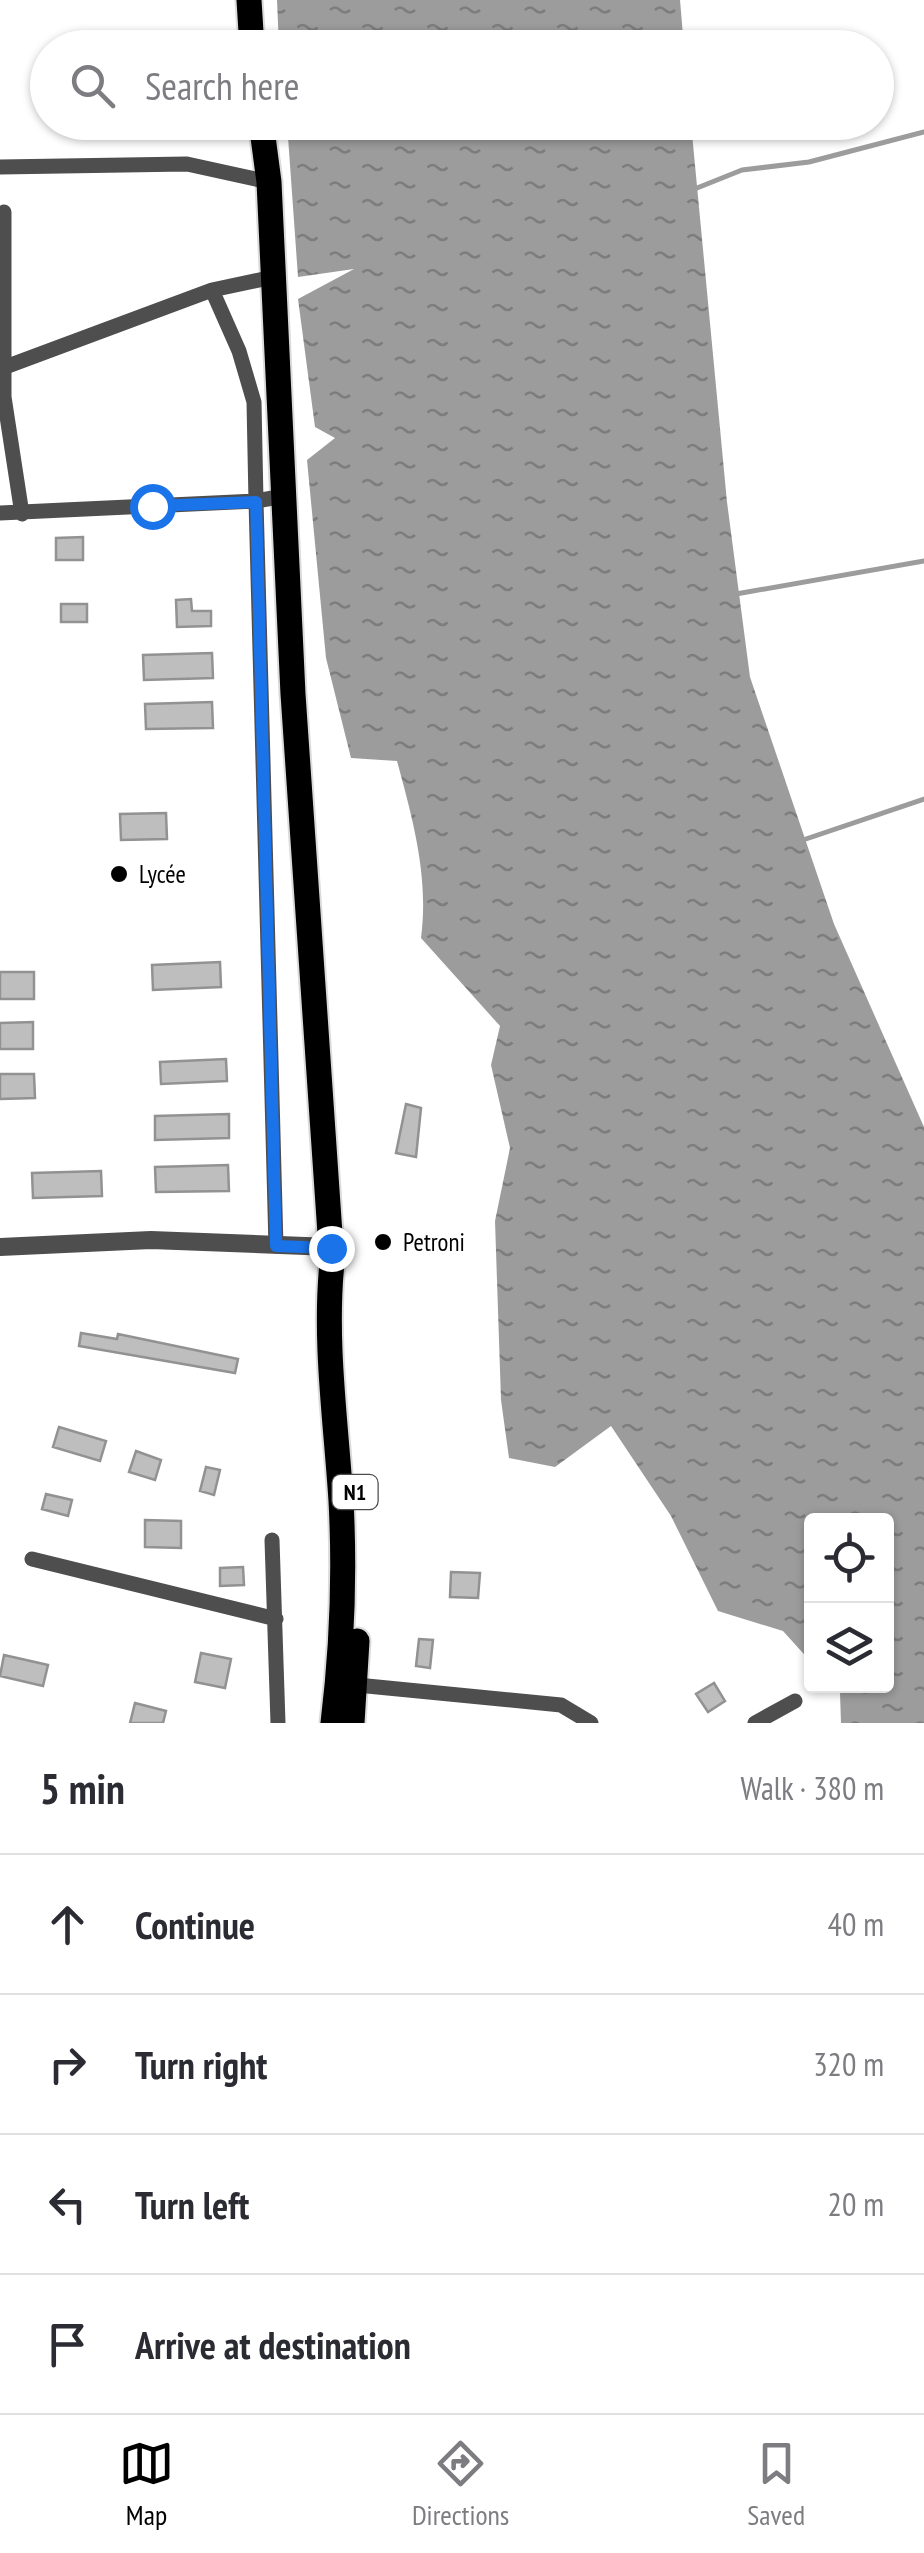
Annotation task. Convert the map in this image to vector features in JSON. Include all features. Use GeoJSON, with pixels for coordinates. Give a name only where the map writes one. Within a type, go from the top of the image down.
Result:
{"type":"FeatureCollection","features":[{"type":"Feature","properties":{"kind":"highway"},"geometry":{"type":"LineString","coordinates":[[249,0],[251,30]]}},
{"type":"Feature","properties":{"kind":"highway","name":"N1"},"geometry":{"type":"LineString","coordinates":[[263,140],[269,182],[293,694],[332,1255],[341,1294],[356,1507],[356,1684],[352,1723]]}},
{"type":"Feature","properties":{"kind":"highway","name":"N1"},"geometry":{"type":"LineString","coordinates":[[332,1255],[328,1300],[341,1506],[342,1631],[333,1723]]}},
{"type":"Feature","properties":{"kind":"street"},"geometry":{"type":"LineString","coordinates":[[0,167],[186,164],[269,182]]}},
{"type":"Feature","properties":{"kind":"street"},"geometry":{"type":"LineString","coordinates":[[4,212],[1,369],[22,514]]}},
{"type":"Feature","properties":{"kind":"street"},"geometry":{"type":"LineString","coordinates":[[1,369],[212,290],[273,277]]}},
{"type":"Feature","properties":{"kind":"street"},"geometry":{"type":"LineString","coordinates":[[212,290],[239,351],[254,402],[276,1246]]}},
{"type":"Feature","properties":{"kind":"street"},"geometry":{"type":"LineString","coordinates":[[0,513],[256,502],[284,496]]}},
{"type":"Feature","properties":{"kind":"street"},"geometry":{"type":"LineString","coordinates":[[0,1247],[151,1240],[276,1246],[332,1255]]}},
{"type":"Feature","properties":{"kind":"street"},"geometry":{"type":"LineString","coordinates":[[272,1540],[278,1723]]}},
{"type":"Feature","properties":{"kind":"street"},"geometry":{"type":"LineString","coordinates":[[32,1559],[276,1619]]}},
{"type":"Feature","properties":{"kind":"street"},"geometry":{"type":"LineString","coordinates":[[356,1684],[561,1706],[592,1723]]}},
{"type":"Feature","properties":{"kind":"street"},"geometry":{"type":"LineString","coordinates":[[754,1723],[795,1701]]}},
{"type":"Feature","properties":{"kind":"street"},"geometry":{"type":"LineString","coordinates":[[556,1723],[561,1706]]}},
{"type":"Feature","properties":{"kind":"water"},"geometry":{"type":"Polygon","coordinates":[[[277,0],[680,0],[683,30],[278,30],[277,0]]]}},
{"type":"Feature","properties":{"kind":"water"},"geometry":{"type":"Polygon","coordinates":[[[288,140],[693,140],[727,502],[750,677],[834,924],[924,1127],[924,1723],[841,1723],[840,1693],[894,1693],[894,1513],[804,1513],[804,1654],[783,1631],[718,1611],[671,1516],[611,1426],[555,1467],[509,1458],[501,1400],[495,1221],[510,1148],[491,1065],[500,1026],[421,938],[421,871],[397,761],[351,758],[326,658],[307,460],[335,438],[315,427],[298,299],[354,269],[298,277],[288,140]]]}},
{"type":"Feature","properties":{"kind":"building"},"geometry":{"type":"Polygon","coordinates":[[[83,537],[83,560],[56,560],[56,538],[83,537]]]}},
{"type":"Feature","properties":{"kind":"building"},"geometry":{"type":"Polygon","coordinates":[[[191,599],[192,611],[211,611],[211,626],[177,627],[176,600],[191,599]]]}},
{"type":"Feature","properties":{"kind":"building"},"geometry":{"type":"Polygon","coordinates":[[[61,604],[87,604],[87,622],[61,622],[61,604]]]}},
{"type":"Feature","properties":{"kind":"building"},"geometry":{"type":"Polygon","coordinates":[[[212,653],[213,678],[144,680],[143,655],[212,653]]]}},
{"type":"Feature","properties":{"kind":"building"},"geometry":{"type":"Polygon","coordinates":[[[212,702],[213,728],[146,729],[145,704],[212,702]]]}},
{"type":"Feature","properties":{"kind":"building"},"geometry":{"type":"Polygon","coordinates":[[[166,813],[167,839],[121,840],[120,814],[166,813]]]}},
{"type":"Feature","properties":{"kind":"building"},"geometry":{"type":"Polygon","coordinates":[[[220,962],[221,987],[153,990],[152,965],[220,962]]]}},
{"type":"Feature","properties":{"kind":"building"},"geometry":{"type":"Polygon","coordinates":[[[0,972],[34,972],[34,999],[0,999],[0,972]]]}},
{"type":"Feature","properties":{"kind":"building"},"geometry":{"type":"Polygon","coordinates":[[[33,1022],[33,1049],[0,1049],[0,1023],[33,1022]]]}},
{"type":"Feature","properties":{"kind":"building"},"geometry":{"type":"Polygon","coordinates":[[[226,1059],[227,1081],[161,1084],[160,1062],[226,1059]]]}},
{"type":"Feature","properties":{"kind":"building"},"geometry":{"type":"Polygon","coordinates":[[[0,1074],[34,1074],[35,1098],[0,1099],[0,1074]]]}},
{"type":"Feature","properties":{"kind":"building"},"geometry":{"type":"Polygon","coordinates":[[[406,1104],[421,1108],[416,1157],[396,1153],[406,1104]]]}},
{"type":"Feature","properties":{"kind":"building"},"geometry":{"type":"Polygon","coordinates":[[[229,1114],[229,1138],[155,1140],[155,1116],[229,1114]]]}},
{"type":"Feature","properties":{"kind":"building"},"geometry":{"type":"Polygon","coordinates":[[[228,1165],[229,1191],[156,1192],[155,1167],[228,1165]]]}},
{"type":"Feature","properties":{"kind":"building"},"geometry":{"type":"Polygon","coordinates":[[[101,1171],[102,1196],[33,1198],[32,1173],[101,1171]]]}},
{"type":"Feature","properties":{"kind":"building"},"geometry":{"type":"Polygon","coordinates":[[[81,1333],[117,1339],[118,1334],[238,1359],[235,1373],[79,1346],[81,1333]]]}},
{"type":"Feature","properties":{"kind":"building"},"geometry":{"type":"Polygon","coordinates":[[[59,1427],[106,1441],[100,1461],[53,1447],[59,1427]]]}},
{"type":"Feature","properties":{"kind":"building"},"geometry":{"type":"Polygon","coordinates":[[[136,1451],[161,1460],[155,1480],[129,1472],[136,1451]]]}},
{"type":"Feature","properties":{"kind":"building"},"geometry":{"type":"Polygon","coordinates":[[[206,1467],[220,1470],[214,1495],[200,1491],[206,1467]]]}},
{"type":"Feature","properties":{"kind":"building"},"geometry":{"type":"Polygon","coordinates":[[[46,1494],[72,1500],[68,1516],[42,1509],[46,1494]]]}},
{"type":"Feature","properties":{"kind":"building"},"geometry":{"type":"Polygon","coordinates":[[[145,1520],[181,1521],[181,1548],[145,1547],[145,1520]]]}},
{"type":"Feature","properties":{"kind":"building"},"geometry":{"type":"Polygon","coordinates":[[[243,1567],[244,1585],[220,1586],[220,1568],[243,1567]]]}},
{"type":"Feature","properties":{"kind":"building"},"geometry":{"type":"Polygon","coordinates":[[[451,1572],[480,1573],[478,1598],[450,1597],[451,1572]]]}},
{"type":"Feature","properties":{"kind":"building"},"geometry":{"type":"Polygon","coordinates":[[[419,1639],[433,1640],[430,1668],[416,1666],[419,1639]]]}},
{"type":"Feature","properties":{"kind":"building"},"geometry":{"type":"Polygon","coordinates":[[[201,1653],[231,1659],[225,1688],[195,1682],[201,1653]]]}},
{"type":"Feature","properties":{"kind":"building"},"geometry":{"type":"Polygon","coordinates":[[[4,1655],[48,1665],[43,1686],[0,1676],[4,1655]]]}},
{"type":"Feature","properties":{"kind":"building"},"geometry":{"type":"Polygon","coordinates":[[[714,1683],[725,1701],[708,1712],[696,1694],[714,1683]]]}},
{"type":"Feature","properties":{"kind":"building"},"geometry":{"type":"Polygon","coordinates":[[[135,1703],[166,1711],[163,1723],[130,1723],[135,1703]]]}},
{"type":"Feature","properties":{"kind":"waterway"},"geometry":{"type":"LineString","coordinates":[[894,140],[924,132]]}},
{"type":"Feature","properties":{"kind":"waterway"},"geometry":{"type":"LineString","coordinates":[[692,190],[742,170],[809,162],[893,140]]}},
{"type":"Feature","properties":{"kind":"waterway"},"geometry":{"type":"LineString","coordinates":[[736,594],[924,561]]}},
{"type":"Feature","properties":{"kind":"waterway"},"geometry":{"type":"LineString","coordinates":[[800,841],[924,799]]}},
{"type":"Feature","properties":{"kind":"place","name":"Lycée"},"geometry":{"type":"Point","coordinates":[119,874]}},
{"type":"Feature","properties":{"kind":"place","name":"Petroni"},"geometry":{"type":"Point","coordinates":[383,1242]}},
{"type":"Feature","properties":{"kind":"route"},"geometry":{"type":"LineString","coordinates":[[152,506],[256,502],[276,1246],[331,1248]]}}]}
